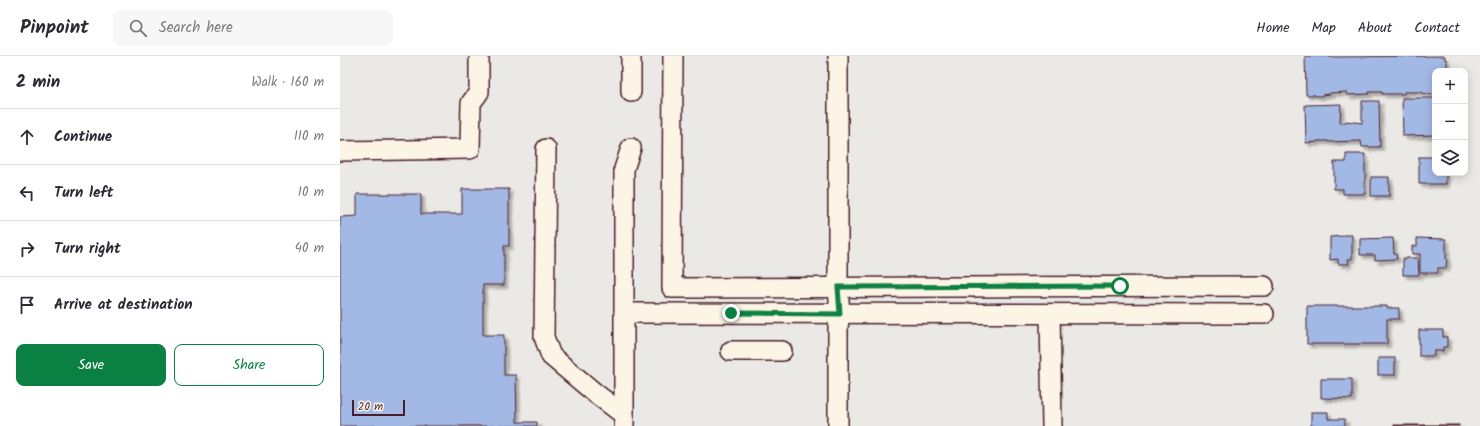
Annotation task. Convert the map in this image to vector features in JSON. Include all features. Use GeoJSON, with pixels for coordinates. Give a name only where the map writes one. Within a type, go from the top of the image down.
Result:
{"type":"FeatureCollection","features":[{"type":"Feature","properties":{"kind":"lane"},"geometry":{"type":"LineString","coordinates":[[340,151],[470,149],[471,103],[479,92],[479,56]]}},
{"type":"Feature","properties":{"kind":"lane"},"geometry":{"type":"LineString","coordinates":[[631,92],[632,56]]}},
{"type":"Feature","properties":{"kind":"lane"},"geometry":{"type":"LineString","coordinates":[[673,56],[672,288],[1264,286]]}},
{"type":"Feature","properties":{"kind":"lane"},"geometry":{"type":"LineString","coordinates":[[838,56],[838,287],[840,314],[838,328],[838,426]]}},
{"type":"Feature","properties":{"kind":"lane"},"geometry":{"type":"LineString","coordinates":[[624,420],[624,169],[631,148]]}},
{"type":"Feature","properties":{"kind":"lane"},"geometry":{"type":"LineString","coordinates":[[546,149],[544,337],[551,356],[624,420]]}},
{"type":"Feature","properties":{"kind":"lane"},"geometry":{"type":"LineString","coordinates":[[624,313],[1264,314]]}},
{"type":"Feature","properties":{"kind":"lane"},"geometry":{"type":"LineString","coordinates":[[1050,314],[1052,426]]}},
{"type":"Feature","properties":{"kind":"lane"},"geometry":{"type":"LineString","coordinates":[[731,351],[782,351]]}},
{"type":"Feature","properties":{"kind":"building"},"geometry":{"type":"Polygon","coordinates":[[[1305,56],[1445,56],[1445,60],[1447,60],[1447,68],[1432,68],[1432,95],[1421,92],[1382,94],[1382,92],[1369,92],[1369,94],[1347,95],[1347,92],[1330,93],[1322,96],[1306,95],[1305,56]]]}},
{"type":"Feature","properties":{"kind":"building"},"geometry":{"type":"Polygon","coordinates":[[[1402,98],[1432,98],[1432,135],[1403,136],[1402,98]]]}},
{"type":"Feature","properties":{"kind":"building"},"geometry":{"type":"Polygon","coordinates":[[[1362,101],[1379,101],[1380,147],[1362,147],[1361,141],[1317,141],[1306,143],[1305,105],[1341,104],[1340,123],[1345,123],[1346,121],[1362,123],[1362,101]]]}},
{"type":"Feature","properties":{"kind":"building"},"geometry":{"type":"Polygon","coordinates":[[[1346,154],[1365,154],[1365,194],[1343,194],[1343,189],[1334,189],[1334,162],[1346,162],[1346,154]]]}},
{"type":"Feature","properties":{"kind":"building"},"geometry":{"type":"Polygon","coordinates":[[[1419,157],[1432,157],[1432,176],[1446,176],[1446,184],[1419,184],[1419,157]]]}},
{"type":"Feature","properties":{"kind":"building"},"geometry":{"type":"Polygon","coordinates":[[[1371,177],[1389,177],[1389,196],[1371,196],[1371,177]]]}},
{"type":"Feature","properties":{"kind":"building"},"geometry":{"type":"Polygon","coordinates":[[[462,189],[509,189],[509,246],[504,246],[504,285],[483,285],[483,335],[504,335],[504,375],[516,375],[517,422],[537,422],[537,426],[340,426],[340,217],[357,216],[357,194],[421,194],[421,214],[462,214],[462,189]]]}},
{"type":"Feature","properties":{"kind":"building"},"geometry":{"type":"Polygon","coordinates":[[[1352,235],[1352,259],[1348,259],[1349,264],[1338,264],[1338,259],[1330,260],[1330,237],[1352,235]]]}},
{"type":"Feature","properties":{"kind":"building"},"geometry":{"type":"Polygon","coordinates":[[[1393,238],[1394,254],[1396,254],[1397,259],[1375,260],[1375,255],[1360,255],[1360,239],[1393,238]]]}},
{"type":"Feature","properties":{"kind":"building"},"geometry":{"type":"Polygon","coordinates":[[[1417,238],[1446,239],[1446,268],[1438,268],[1438,273],[1420,273],[1420,254],[1412,254],[1412,246],[1417,246],[1417,238]]]}},
{"type":"Feature","properties":{"kind":"building"},"geometry":{"type":"Polygon","coordinates":[[[1403,258],[1418,258],[1419,275],[1403,275],[1403,258]]]}},
{"type":"Feature","properties":{"kind":"building"},"geometry":{"type":"Polygon","coordinates":[[[1307,306],[1387,306],[1387,308],[1399,308],[1399,319],[1387,319],[1387,344],[1307,344],[1307,306]]]}},
{"type":"Feature","properties":{"kind":"building"},"geometry":{"type":"Polygon","coordinates":[[[1419,330],[1443,330],[1443,337],[1447,337],[1447,347],[1443,347],[1443,351],[1434,351],[1434,356],[1419,356],[1419,330]]]}},
{"type":"Feature","properties":{"kind":"building"},"geometry":{"type":"Polygon","coordinates":[[[1378,358],[1395,358],[1395,375],[1378,375],[1378,358]]]}},
{"type":"Feature","properties":{"kind":"building"},"geometry":{"type":"Polygon","coordinates":[[[1321,379],[1352,379],[1352,399],[1321,398],[1321,379]]]}},
{"type":"Feature","properties":{"kind":"building"},"geometry":{"type":"Polygon","coordinates":[[[1311,412],[1328,412],[1328,419],[1345,419],[1345,426],[1311,426],[1311,412]]]}},
{"type":"Feature","properties":{"kind":"building"},"geometry":{"type":"Polygon","coordinates":[[[1459,425],[1459,426],[1394,426],[1459,425]]]}},
{"type":"Feature","properties":{"kind":"route"},"geometry":{"type":"LineString","coordinates":[[731,313],[840,314],[838,287],[1120,286]]}}]}
